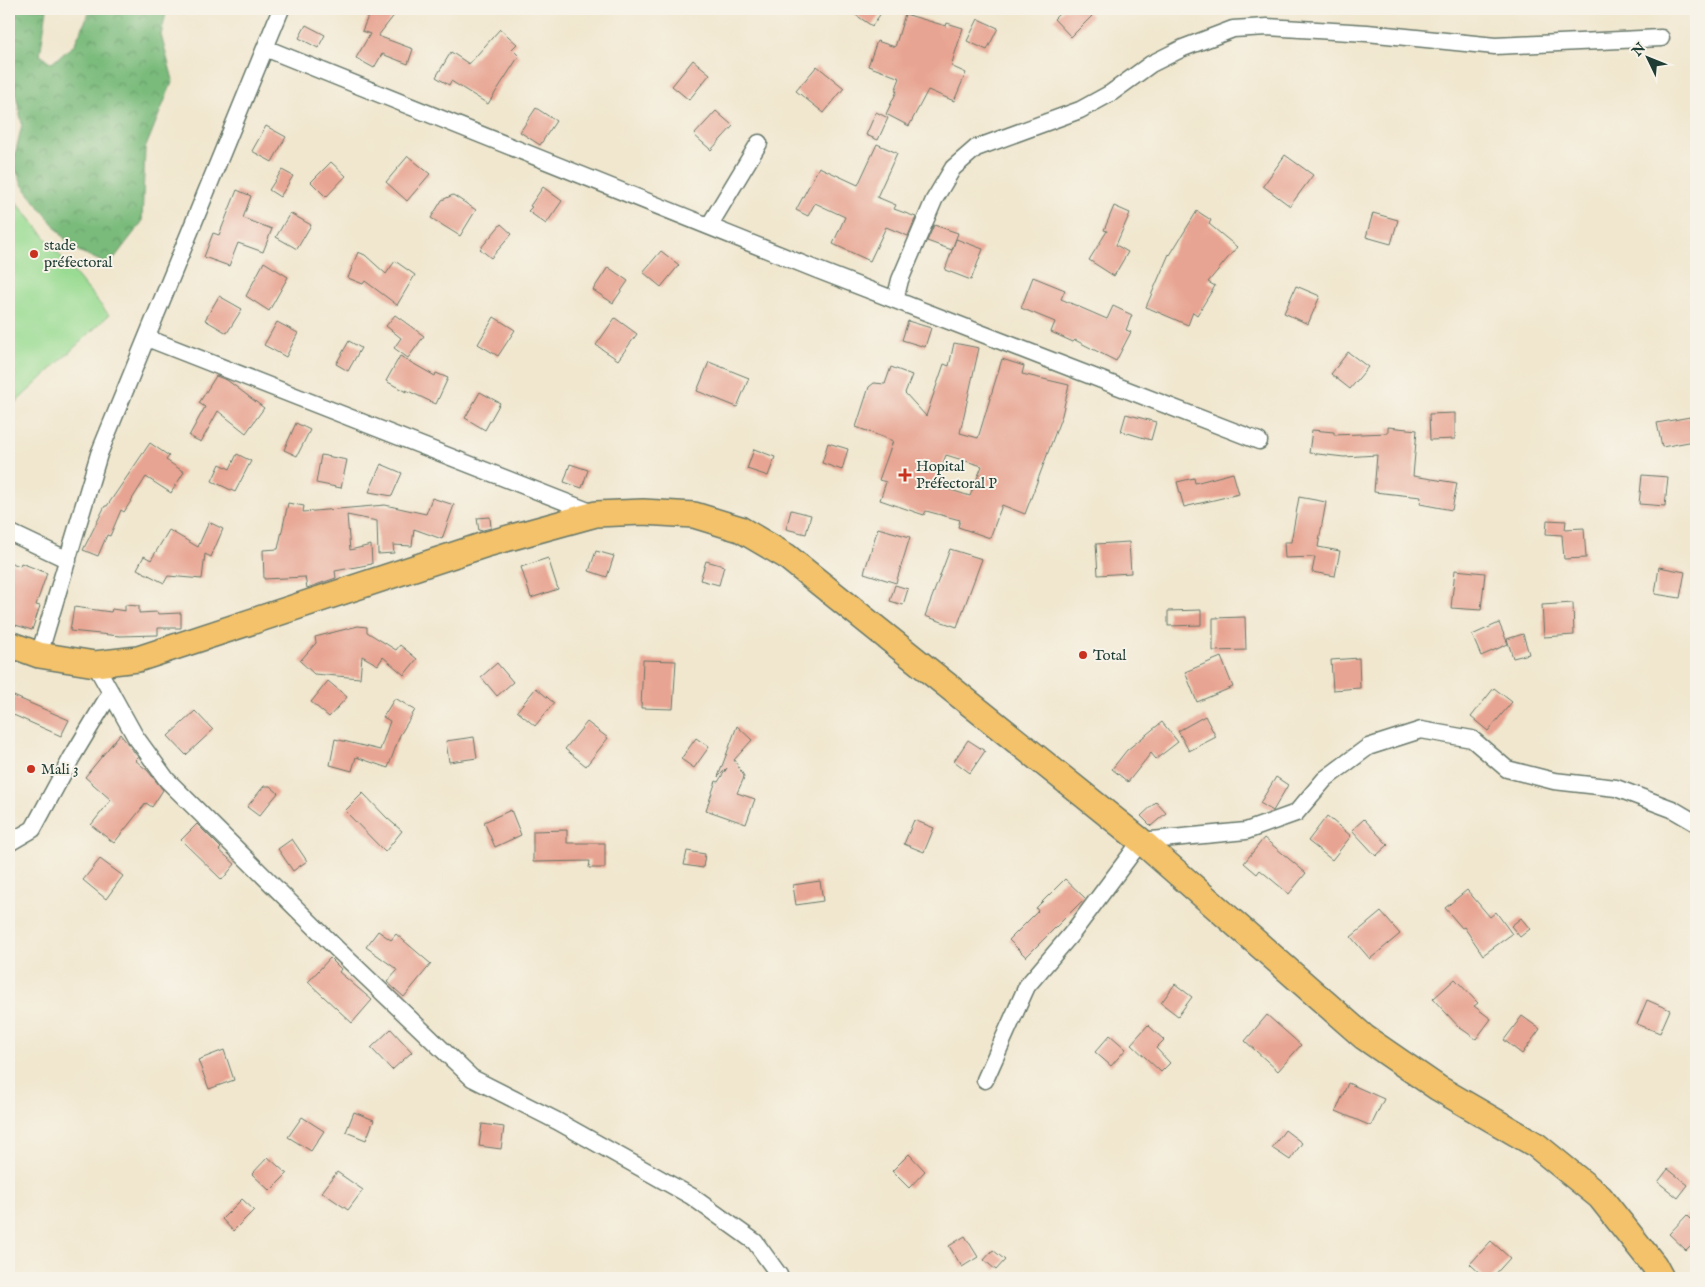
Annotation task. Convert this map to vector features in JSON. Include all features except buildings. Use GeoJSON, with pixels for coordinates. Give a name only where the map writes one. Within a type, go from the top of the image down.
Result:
{"type":"FeatureCollection","features":[{"type":"Feature","properties":{"kind":"main road"},"geometry":{"type":"LineString","coordinates":[[9,644],[39,655],[95,664],[138,659],[487,544],[596,514],[643,512],[694,515],[740,529],[786,556],[1141,841],[1364,1037],[1438,1088],[1536,1145],[1600,1197],[1654,1265],[1661,1278]]}},
{"type":"Feature","properties":{"kind":"street"},"geometry":{"type":"LineString","coordinates":[[39,655],[99,454],[282,9]]}},
{"type":"Feature","properties":{"kind":"street"},"geometry":{"type":"LineString","coordinates":[[895,300],[900,280],[934,200],[953,168],[976,148],[1080,110],[1111,94],[1152,64],[1183,48],[1233,29],[1267,27],[1367,33],[1495,46],[1661,38]]}},
{"type":"Feature","properties":{"kind":"street"},"geometry":{"type":"LineString","coordinates":[[265,48],[895,300],[1259,441]]}},
{"type":"Feature","properties":{"kind":"street"},"geometry":{"type":"LineString","coordinates":[[709,226],[759,143]]}},
{"type":"Feature","properties":{"kind":"street"},"geometry":{"type":"LineString","coordinates":[[147,338],[596,514]]}},
{"type":"Feature","properties":{"kind":"street"},"geometry":{"type":"LineString","coordinates":[[9,532],[68,560]]}},
{"type":"Feature","properties":{"kind":"street"},"geometry":{"type":"LineString","coordinates":[[95,664],[135,736],[167,780],[337,949],[472,1078],[557,1121],[691,1196],[756,1242],[780,1274],[780,1278]]}},
{"type":"Feature","properties":{"kind":"street"},"geometry":{"type":"LineString","coordinates":[[9,843],[33,829],[72,757],[111,692]]}},
{"type":"Feature","properties":{"kind":"street"},"geometry":{"type":"LineString","coordinates":[[985,1080],[1027,986],[1073,932],[1141,841],[1246,831],[1296,813],[1325,779],[1368,747],[1421,730],[1472,739],[1507,769],[1554,781],[1616,788],[1672,809],[1696,823]]}},
{"type":"Feature","properties":{"kind":"green space"},"geometry":{"type":"Polygon","coordinates":[[[9,9],[47,9],[40,55],[52,63],[74,45],[91,9],[167,9],[161,35],[173,80],[145,149],[142,222],[109,265],[72,248],[23,186],[13,164],[22,124],[14,84],[9,80],[9,9]]]}},
{"type":"Feature","properties":{"kind":"green space","name":"stade préfectoral"},"geometry":{"type":"Polygon","coordinates":[[[9,193],[109,315],[9,409],[9,193]]]}},
{"type":"Feature","properties":{"kind":"place","name":"stade préfectoral"},"geometry":{"type":"Point","coordinates":[34,254]}},
{"type":"Feature","properties":{"kind":"place","name":"Hopital Préfectoral P"},"geometry":{"type":"Point","coordinates":[905,475]}},
{"type":"Feature","properties":{"kind":"place","name":"Total"},"geometry":{"type":"Point","coordinates":[1083,655]}},
{"type":"Feature","properties":{"kind":"place","name":"Mali 3"},"geometry":{"type":"Point","coordinates":[31,769]}}]}
